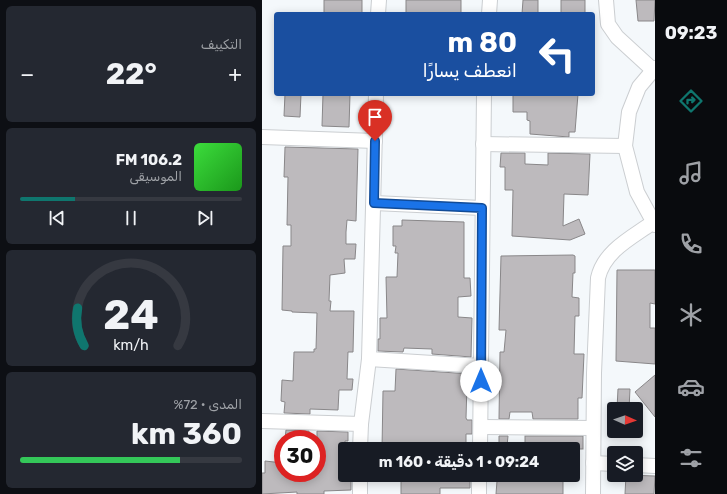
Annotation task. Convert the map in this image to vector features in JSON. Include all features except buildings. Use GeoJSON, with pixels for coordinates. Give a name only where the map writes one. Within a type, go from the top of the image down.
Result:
{"type":"FeatureCollection","features":[{"type":"Feature","properties":{"kind":"street"},"geometry":{"type":"LineString","coordinates":[[378,0],[378,12]]}},
{"type":"Feature","properties":{"kind":"street"},"geometry":{"type":"LineString","coordinates":[[489,12],[490,0]]}},
{"type":"Feature","properties":{"kind":"street"},"geometry":{"type":"LineString","coordinates":[[592,494],[598,278],[600,267],[609,255],[654,224],[637,192],[626,146],[629,112],[639,87],[654,69],[617,37],[608,24],[606,0]]}},
{"type":"Feature","properties":{"kind":"street"},"geometry":{"type":"LineString","coordinates":[[360,442],[369,359],[376,96]]}},
{"type":"Feature","properties":{"kind":"street"},"geometry":{"type":"LineString","coordinates":[[480,442],[484,96]]}},
{"type":"Feature","properties":{"kind":"street"},"geometry":{"type":"LineString","coordinates":[[262,138],[375,141]]}},
{"type":"Feature","properties":{"kind":"street"},"geometry":{"type":"LineString","coordinates":[[483,144],[626,146]]}},
{"type":"Feature","properties":{"kind":"street"},"geometry":{"type":"LineString","coordinates":[[374,203],[482,208]]}},
{"type":"Feature","properties":{"kind":"street"},"geometry":{"type":"LineString","coordinates":[[369,359],[481,366]]}},
{"type":"Feature","properties":{"kind":"street"},"geometry":{"type":"LineString","coordinates":[[262,422],[361,424]]}},
{"type":"Feature","properties":{"kind":"street"},"geometry":{"type":"LineString","coordinates":[[481,427],[593,428]]}},
{"type":"Feature","properties":{"kind":"street"},"geometry":{"type":"LineString","coordinates":[[593,463],[607,464]]}},
{"type":"Feature","properties":{"kind":"street"},"geometry":{"type":"LineString","coordinates":[[643,465],[655,466]]}},
{"type":"Feature","properties":{"kind":"street"},"geometry":{"type":"LineString","coordinates":[[360,482],[360,494]]}},
{"type":"Feature","properties":{"kind":"street"},"geometry":{"type":"LineString","coordinates":[[479,494],[480,482]]}},
{"type":"Feature","properties":{"kind":"route"},"geometry":{"type":"LineString","coordinates":[[375,141],[374,203],[482,208],[481,381]]}}]}
